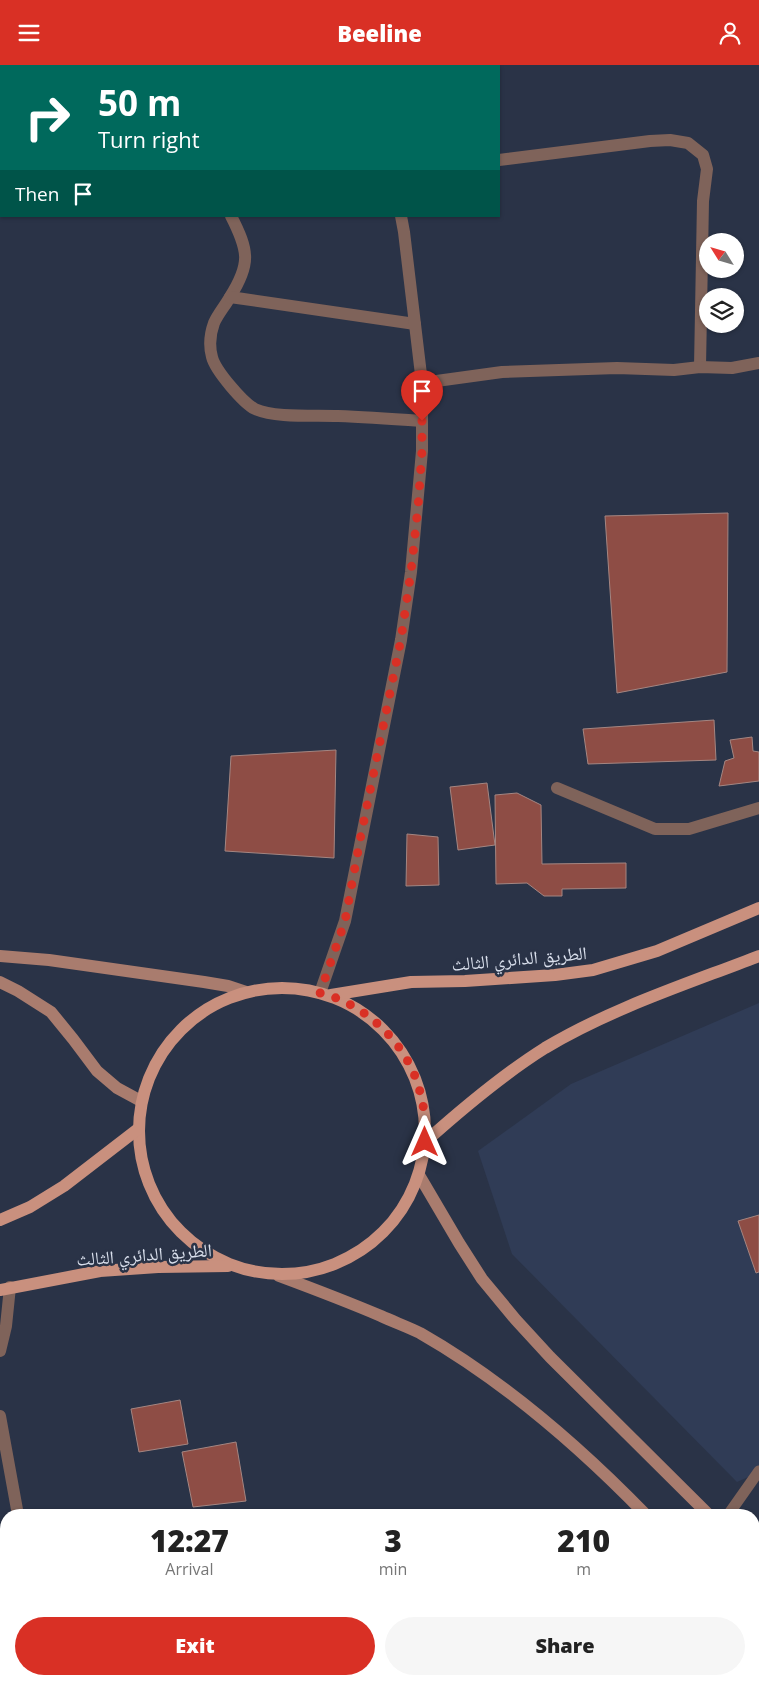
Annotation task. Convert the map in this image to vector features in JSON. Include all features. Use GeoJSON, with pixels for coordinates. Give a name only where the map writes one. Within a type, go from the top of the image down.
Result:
{"type":"FeatureCollection","features":[{"type":"Feature","properties":{"kind":"main road","name":"الطريق الدائري الثالث"},"geometry":{"type":"LineString","coordinates":[[326,994],[411,982],[464,981],[555,975],[593,970],[657,951],[759,908]]}},
{"type":"Feature","properties":{"kind":"main road"},"geometry":{"type":"LineString","coordinates":[[425,1142],[500,1079],[546,1048],[606,1016],[759,956]]}},
{"type":"Feature","properties":{"kind":"main road"},"geometry":{"type":"LineString","coordinates":[[271,988],[296,988],[326,994],[358,1009],[379,1025],[396,1044],[410,1066],[420,1091],[425,1116],[425,1142],[419,1175],[403,1208],[380,1237],[350,1258],[316,1271],[280,1276],[254,1273],[231,1267],[199,1250],[173,1227],[153,1197],[141,1164],[138,1129],[141,1101],[152,1071],[168,1044],[190,1021],[216,1003],[246,992],[271,988]]}},
{"type":"Feature","properties":{"kind":"main road"},"geometry":{"type":"LineString","coordinates":[[0,1220],[30,1207],[64,1186],[138,1129]]}},
{"type":"Feature","properties":{"kind":"main road","name":"الطريق الدائري الثالث"},"geometry":{"type":"LineString","coordinates":[[5,1289],[100,1271],[158,1267],[231,1267]]}},
{"type":"Feature","properties":{"kind":"street"},"geometry":{"type":"LineString","coordinates":[[500,160],[670,140],[688,143],[703,155],[707,169],[703,201],[700,367]]}},
{"type":"Feature","properties":{"kind":"street"},"geometry":{"type":"LineString","coordinates":[[231,217],[245,248],[245,264],[243,274],[214,322],[210,337],[212,358],[221,373],[242,399],[255,409],[277,414],[422,421]]}},
{"type":"Feature","properties":{"kind":"street"},"geometry":{"type":"LineString","coordinates":[[326,994],[345,921],[401,639],[417,516],[422,451],[422,383],[401,217]]}},
{"type":"Feature","properties":{"kind":"street"},"geometry":{"type":"LineString","coordinates":[[230,297],[415,324]]}},
{"type":"Feature","properties":{"kind":"street"},"geometry":{"type":"LineString","coordinates":[[422,383],[502,372],[617,368],[674,370],[700,367],[732,368],[759,363]]}},
{"type":"Feature","properties":{"kind":"street"},"geometry":{"type":"LineString","coordinates":[[557,788],[655,829],[688,829],[759,808]]}},
{"type":"Feature","properties":{"kind":"street"},"geometry":{"type":"LineString","coordinates":[[0,956],[49,960],[204,982],[228,986],[246,992]]}},
{"type":"Feature","properties":{"kind":"street"},"geometry":{"type":"LineString","coordinates":[[0,981],[51,1012],[96,1071],[117,1088],[141,1101]]}},
{"type":"Feature","properties":{"kind":"street"},"geometry":{"type":"LineString","coordinates":[[419,1175],[482,1279],[516,1320],[550,1357],[703,1509]]}},
{"type":"Feature","properties":{"kind":"street"},"geometry":{"type":"LineString","coordinates":[[280,1276],[418,1332],[474,1366],[537,1415],[599,1468],[640,1509]]}},
{"type":"Feature","properties":{"kind":"street"},"geometry":{"type":"LineString","coordinates":[[0,1351],[6,1326],[5,1289]]}},
{"type":"Feature","properties":{"kind":"street"},"geometry":{"type":"LineString","coordinates":[[0,1416],[17,1509]]}},
{"type":"Feature","properties":{"kind":"lane"},"geometry":{"type":"LineString","coordinates":[[732,1509],[759,1471]]}},
{"type":"Feature","properties":{"kind":"shaded area"},"geometry":{"type":"Polygon","coordinates":[[[759,1003],[759,1472],[737,1482],[512,1254],[478,1151],[571,1084],[759,1003]]]}},
{"type":"Feature","properties":{"kind":"building"},"geometry":{"type":"Polygon","coordinates":[[[728,513],[727,672],[617,693],[605,516],[728,513]]]}},
{"type":"Feature","properties":{"kind":"building"},"geometry":{"type":"Polygon","coordinates":[[[714,720],[716,760],[588,764],[583,729],[714,720]]]}},
{"type":"Feature","properties":{"kind":"building"},"geometry":{"type":"Polygon","coordinates":[[[752,737],[753,751],[759,752],[759,781],[719,786],[725,761],[734,758],[730,740],[752,737]]]}},
{"type":"Feature","properties":{"kind":"building"},"geometry":{"type":"Polygon","coordinates":[[[336,750],[334,858],[225,851],[231,756],[336,750]]]}},
{"type":"Feature","properties":{"kind":"building"},"geometry":{"type":"Polygon","coordinates":[[[487,783],[495,845],[458,850],[450,787],[487,783]]]}},
{"type":"Feature","properties":{"kind":"building"},"geometry":{"type":"Polygon","coordinates":[[[517,793],[541,805],[542,864],[626,863],[626,888],[562,889],[562,896],[544,896],[527,883],[496,884],[495,795],[517,793]]]}},
{"type":"Feature","properties":{"kind":"building"},"geometry":{"type":"Polygon","coordinates":[[[407,834],[438,837],[439,885],[406,886],[407,834]]]}},
{"type":"Feature","properties":{"kind":"building"},"geometry":{"type":"Polygon","coordinates":[[[759,1215],[759,1272],[756,1273],[738,1221],[759,1215]]]}},
{"type":"Feature","properties":{"kind":"building"},"geometry":{"type":"Polygon","coordinates":[[[180,1400],[188,1444],[139,1452],[131,1409],[180,1400]]]}},
{"type":"Feature","properties":{"kind":"building"},"geometry":{"type":"Polygon","coordinates":[[[236,1442],[246,1501],[193,1507],[182,1452],[236,1442]]]}},
{"type":"Feature","properties":{"kind":"route"},"geometry":{"type":"LineString","coordinates":[[422,421],[418,507],[401,639],[345,921],[320,993],[331,995],[358,1009],[379,1025],[396,1044],[410,1066],[420,1091],[425,1116],[425,1142]]}}]}
